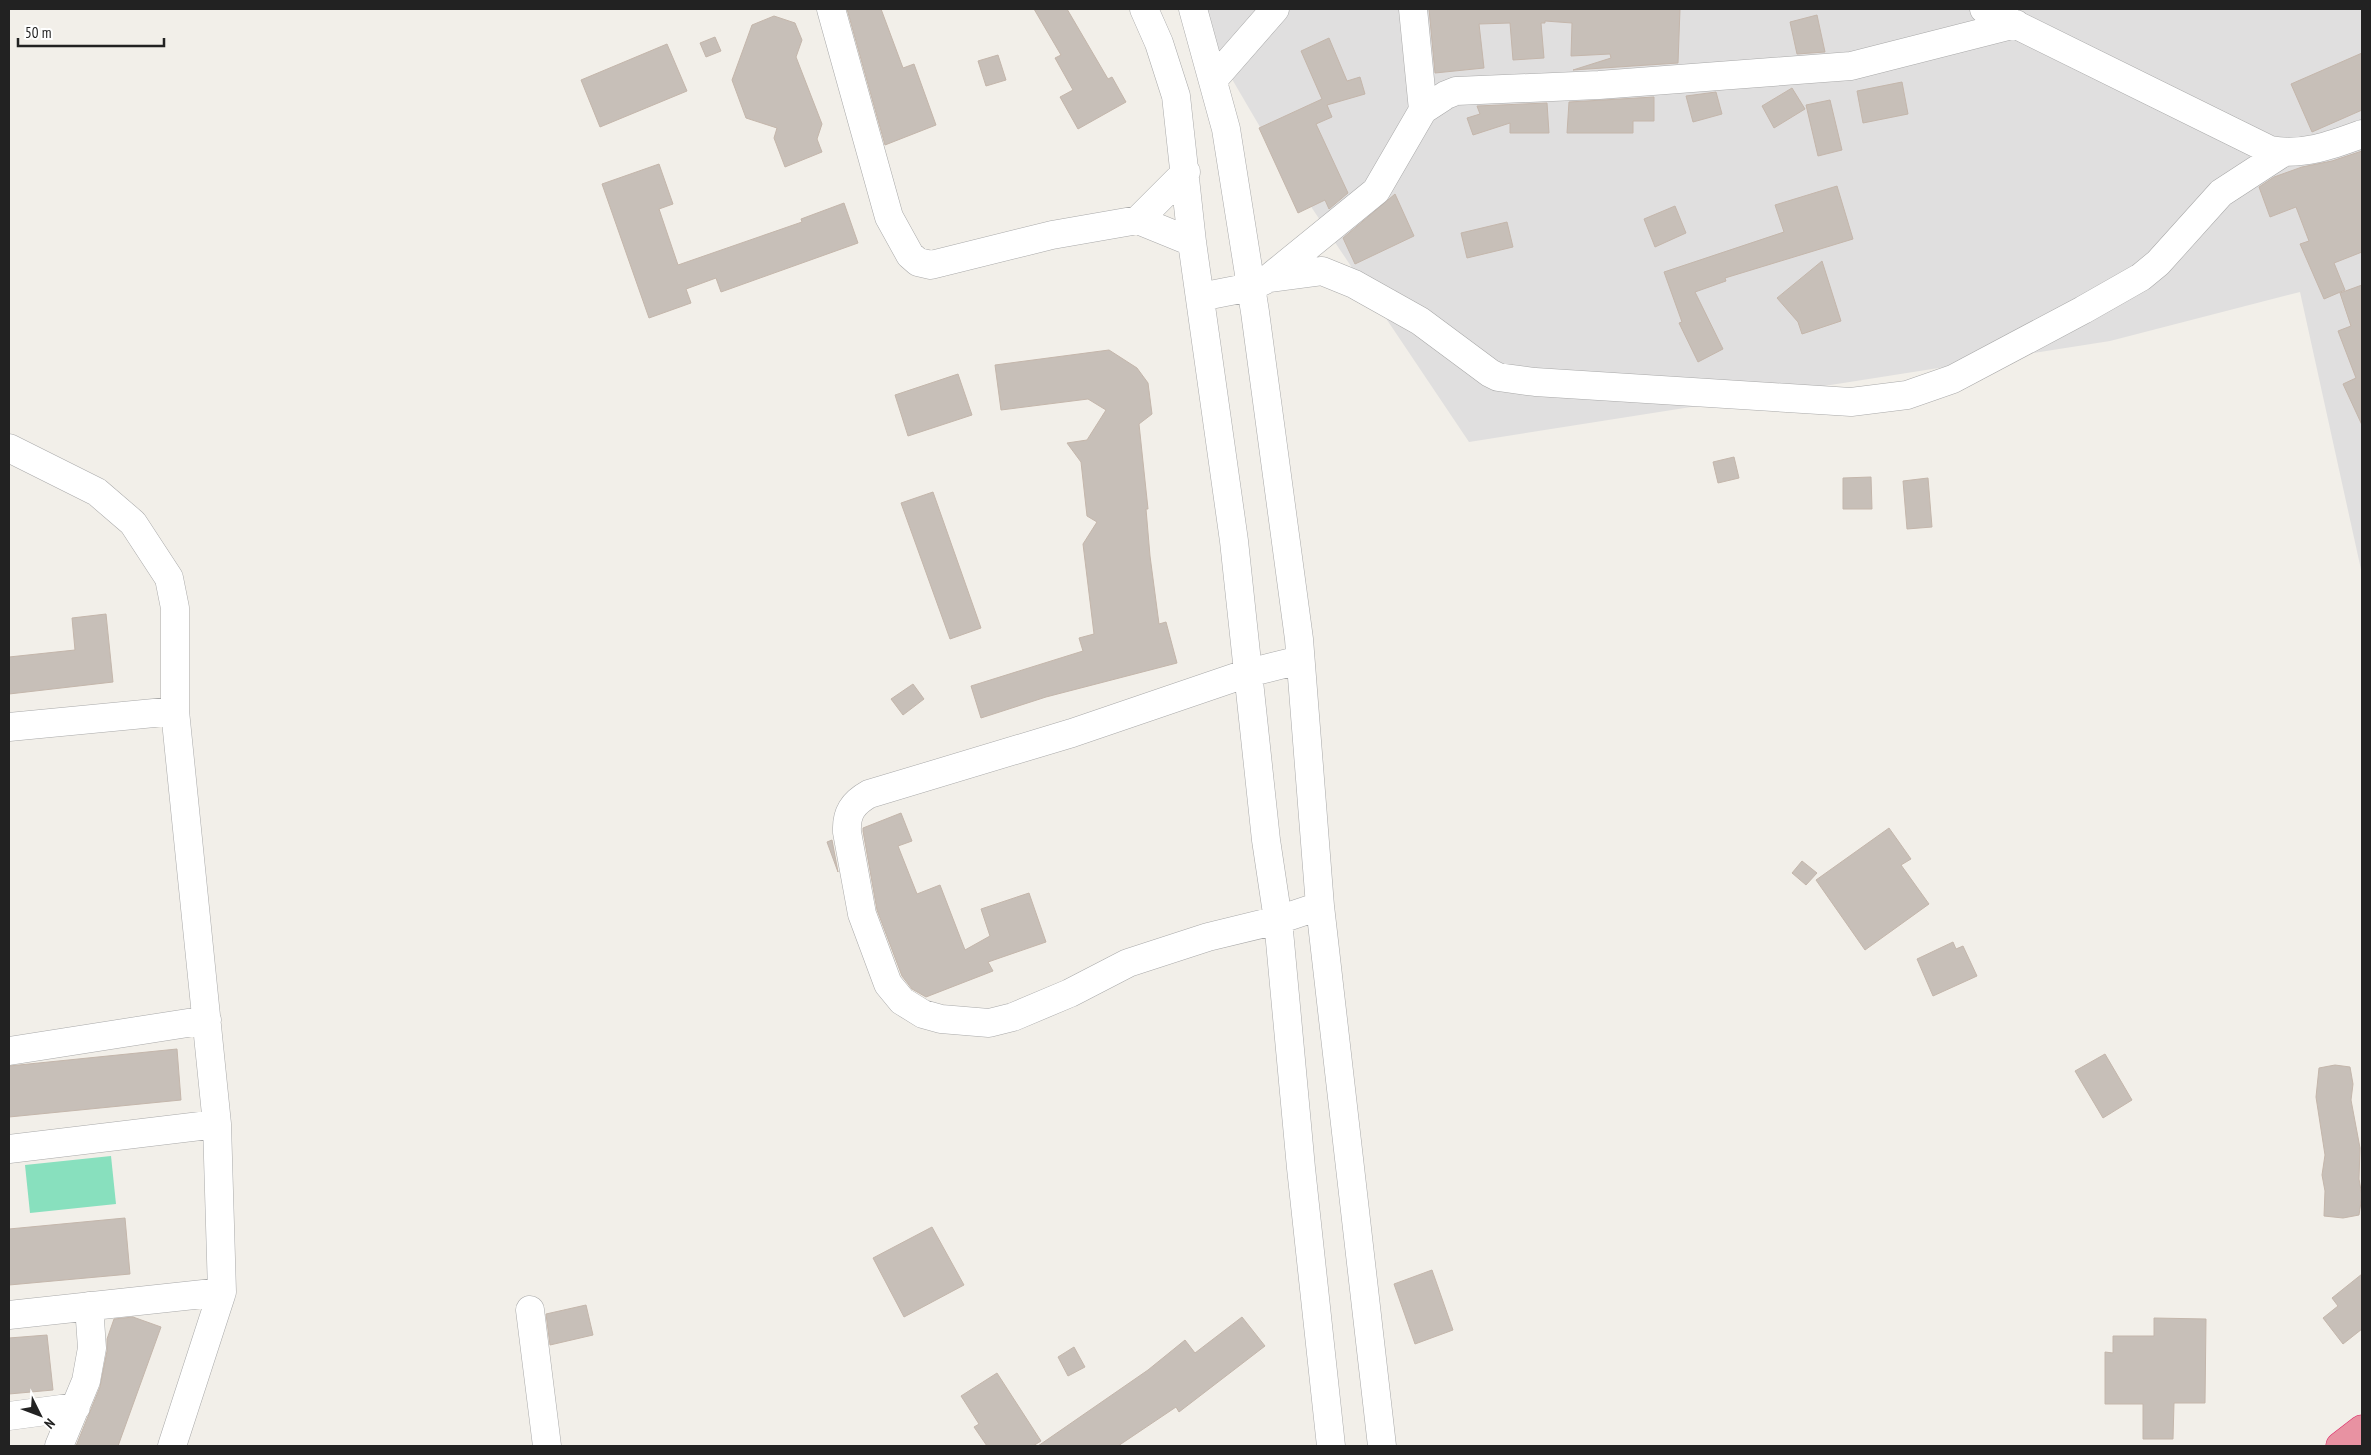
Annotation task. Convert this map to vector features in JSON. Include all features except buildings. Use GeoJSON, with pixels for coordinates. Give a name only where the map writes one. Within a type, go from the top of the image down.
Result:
{"type":"FeatureCollection","features":[{"type":"Feature","properties":{"kind":"highway"},"geometry":{"type":"LineString","coordinates":[[2340,1446],[2362,1429]]}},
{"type":"Feature","properties":{"kind":"street"},"geometry":{"type":"LineString","coordinates":[[831,9],[889,217],[910,255],[918,262],[931,265],[1052,235],[1138,220],[1192,242]]}},
{"type":"Feature","properties":{"kind":"street"},"geometry":{"type":"LineString","coordinates":[[1144,9],[1159,43],[1176,96],[1186,172],[1192,242],[1232,531],[1266,840],[1278,920],[1301,1168],[1332,1446]]}},
{"type":"Feature","properties":{"kind":"street"},"geometry":{"type":"LineString","coordinates":[[1193,9],[1226,129],[1260,282],[1300,660],[1320,906],[1382,1446]]}},
{"type":"Feature","properties":{"kind":"street"},"geometry":{"type":"LineString","coordinates":[[1213,80],[1275,9]]}},
{"type":"Feature","properties":{"kind":"street"},"geometry":{"type":"LineString","coordinates":[[1413,9],[1423,110]]}},
{"type":"Feature","properties":{"kind":"street"},"geometry":{"type":"LineString","coordinates":[[1984,9],[2270,150],[2301,152],[2327,147],[2362,134]]}},
{"type":"Feature","properties":{"kind":"street"},"geometry":{"type":"LineString","coordinates":[[1260,282],[1376,191],[1423,110],[1446,95],[1456,91],[1599,85],[1851,66],[2016,24]]}},
{"type":"Feature","properties":{"kind":"street"},"geometry":{"type":"LineString","coordinates":[[1200,297],[1260,282],[1322,271],[1354,284],[1420,321],[1498,377],[1534,382],[1850,402],[1907,395],[1953,379],[2141,277],[2158,263],[2221,193],[2284,152]]}},
{"type":"Feature","properties":{"kind":"street"},"geometry":{"type":"LineString","coordinates":[[1138,220],[1186,172]]}},
{"type":"Feature","properties":{"kind":"street"},"geometry":{"type":"LineString","coordinates":[[9,448],[97,492],[133,524],[169,578],[175,608],[175,711],[217,1124],[222,1292],[172,1446]]}},
{"type":"Feature","properties":{"kind":"street"},"geometry":{"type":"LineString","coordinates":[[1300,660],[1248,674],[1072,732],[869,794],[858,800],[846,820],[862,914],[888,984],[902,1001],[923,1014],[941,1019],[989,1023],[1012,1017],[1070,993],[1128,963],[1208,937],[1278,920],[1320,906]]}},
{"type":"Feature","properties":{"kind":"street"},"geometry":{"type":"LineString","coordinates":[[9,727],[175,711]]}},
{"type":"Feature","properties":{"kind":"street"},"geometry":{"type":"LineString","coordinates":[[9,1051],[207,1020]]}},
{"type":"Feature","properties":{"kind":"street"},"geometry":{"type":"LineString","coordinates":[[9,1149],[217,1124]]}},
{"type":"Feature","properties":{"kind":"street"},"geometry":{"type":"LineString","coordinates":[[9,1315],[222,1292]]}},
{"type":"Feature","properties":{"kind":"street"},"geometry":{"type":"LineString","coordinates":[[59,1446],[86,1381],[92,1348],[89,1306]]}},
{"type":"Feature","properties":{"kind":"street"},"geometry":{"type":"LineString","coordinates":[[530,1310],[547,1446]]}},
{"type":"Feature","properties":{"kind":"street"},"geometry":{"type":"LineString","coordinates":[[9,1416],[76,1407]]}},
{"type":"Feature","properties":{"kind":"shaded area"},"geometry":{"type":"Polygon","coordinates":[[[1191,9],[2362,9],[2362,574],[2300,292],[2110,341],[1469,442],[1277,156],[1191,9]]]}},
{"type":"Feature","properties":{"kind":"green space"},"geometry":{"type":"Polygon","coordinates":[[[111,1156],[116,1204],[30,1213],[25,1165],[111,1156]]]}}]}
